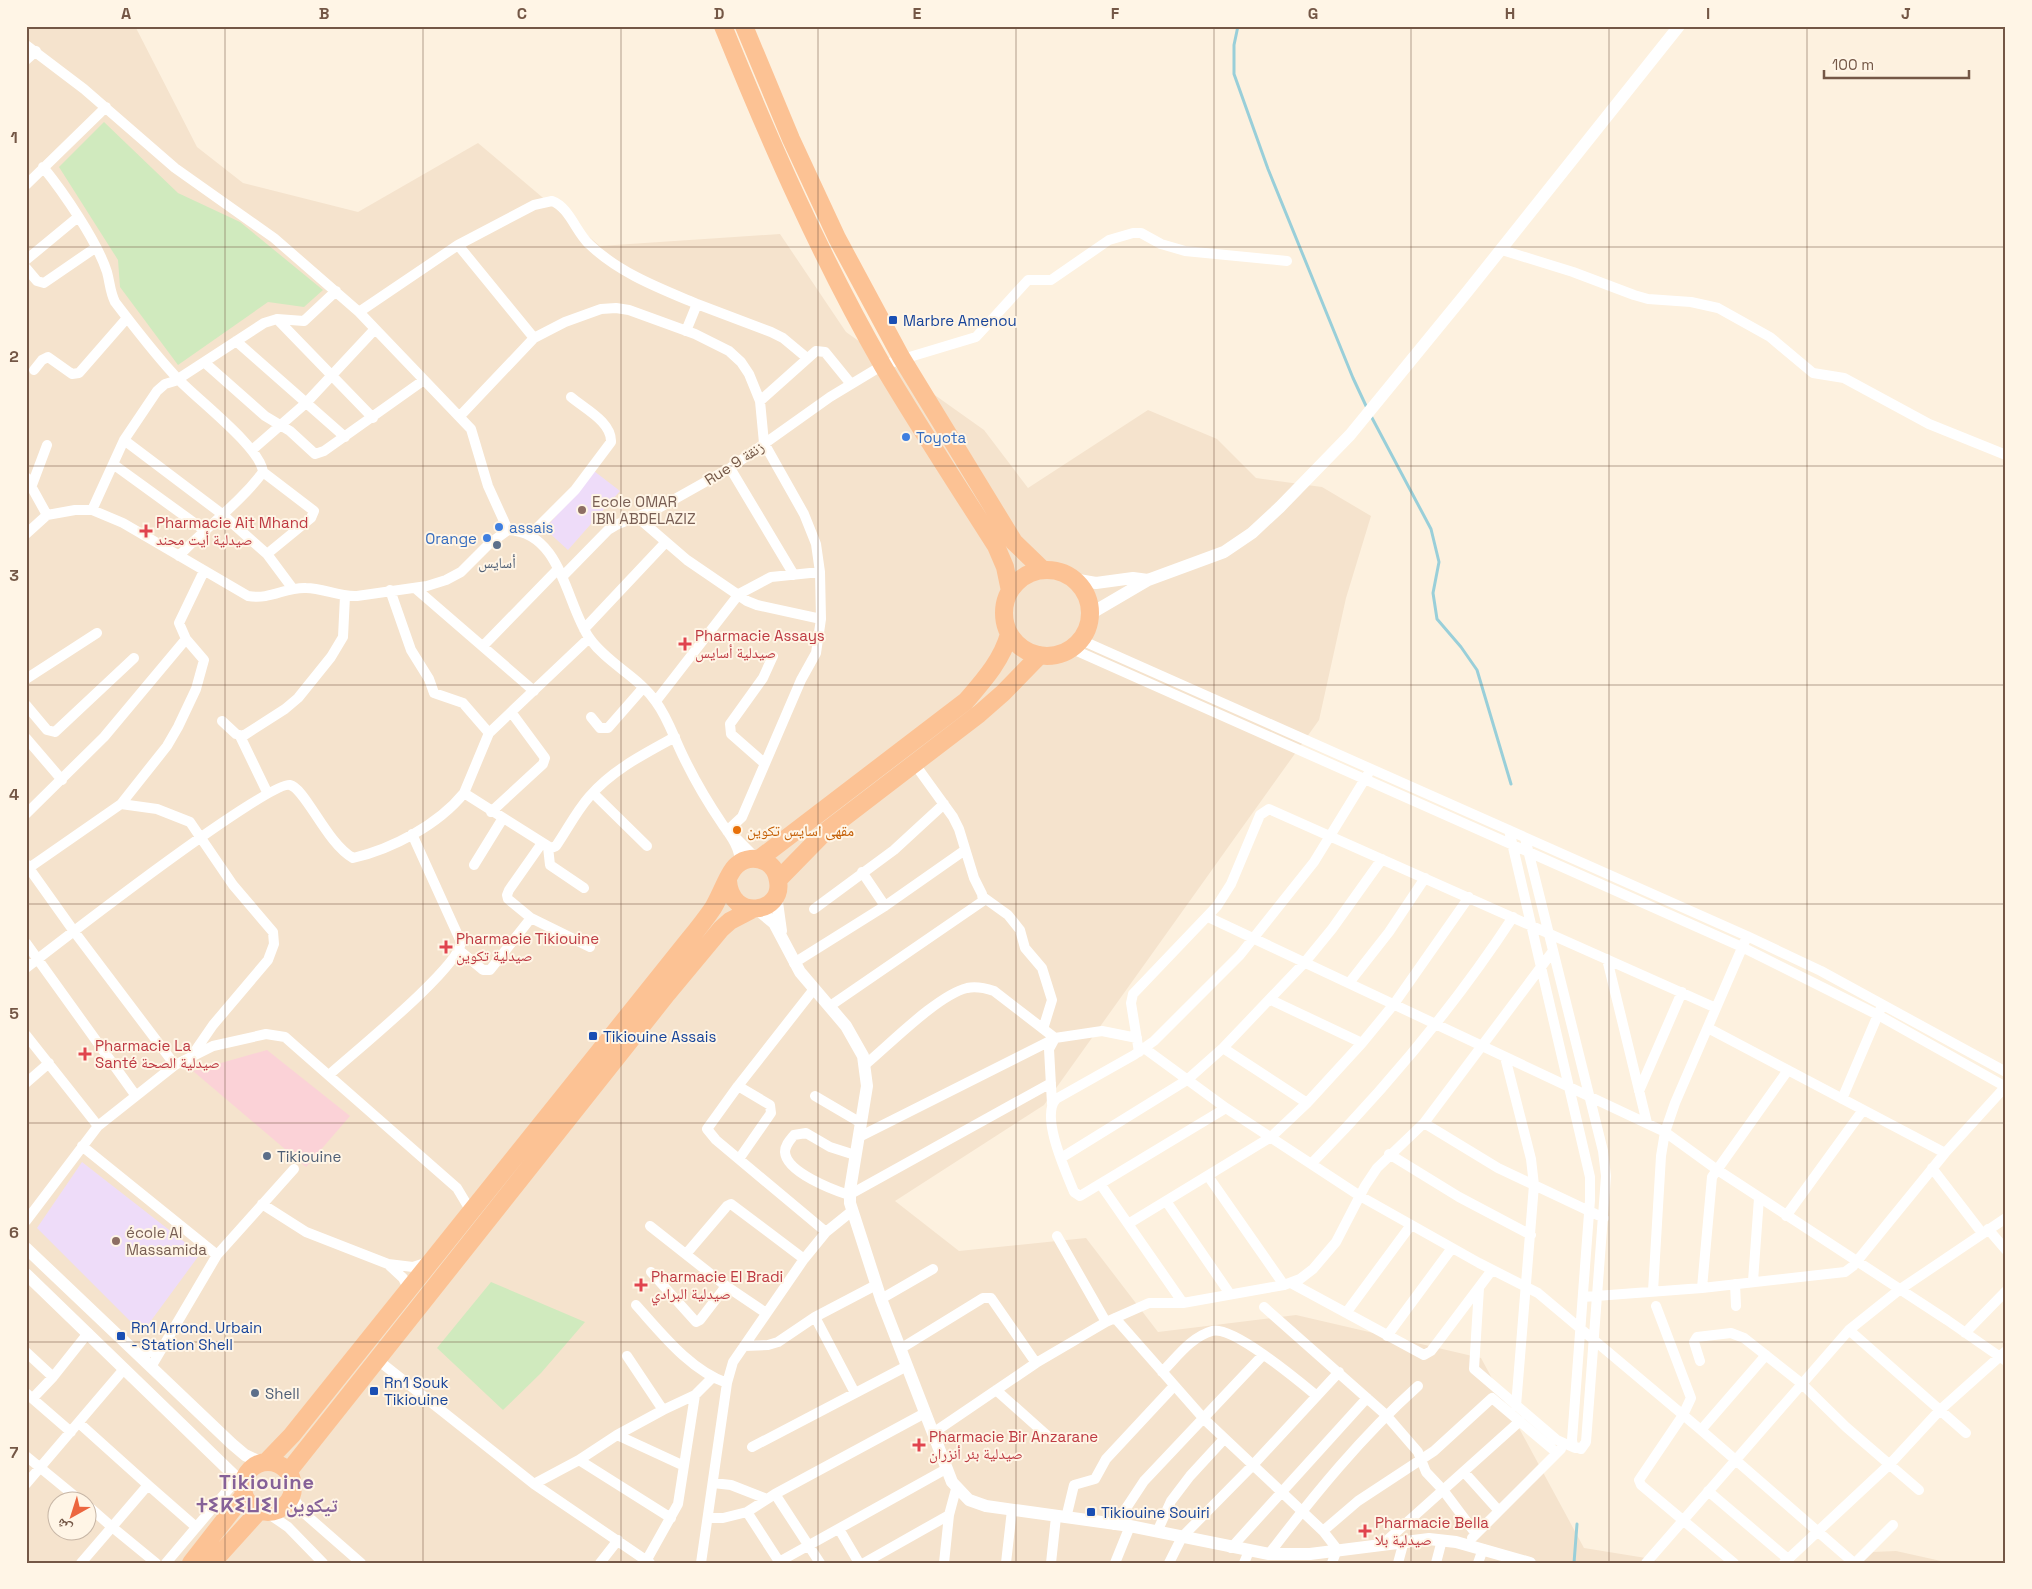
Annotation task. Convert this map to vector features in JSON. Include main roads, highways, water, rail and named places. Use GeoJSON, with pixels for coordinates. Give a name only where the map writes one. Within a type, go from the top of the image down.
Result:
{"type":"FeatureCollection","features":[{"type":"Feature","properties":{"kind":"highway"},"geometry":{"type":"LineString","coordinates":[[723,26],[796,197],[882,365],[996,546],[1005,567],[1010,591]]}},
{"type":"Feature","properties":{"kind":"highway"},"geometry":{"type":"LineString","coordinates":[[744,26],[791,139],[833,230],[901,357],[1014,542],[1043,570]]}},
{"type":"Feature","properties":{"kind":"highway"},"geometry":{"type":"LineString","coordinates":[[1043,570],[1054,571],[1073,579],[1085,594],[1090,614],[1087,628],[1076,644],[1054,655],[1040,655],[1028,651],[1017,644],[1009,634],[1004,620],[1005,605],[1010,591],[1024,576],[1043,570]]}},
{"type":"Feature","properties":{"kind":"highway"},"geometry":{"type":"LineString","coordinates":[[191,1563],[241,1486],[247,1472],[263,1462],[292,1435],[439,1255],[487,1192],[688,942],[713,908],[728,881],[732,869],[740,863],[758,859],[966,700],[985,679],[1005,650],[1009,634]]}},
{"type":"Feature","properties":{"kind":"highway"},"geometry":{"type":"LineString","coordinates":[[288,1472],[379,1361],[493,1211],[721,929],[730,921],[768,904],[777,888],[826,832],[914,763],[952,736],[1003,693],[1040,655]]}},
{"type":"Feature","properties":{"kind":"highway"},"geometry":{"type":"LineString","coordinates":[[758,859],[768,864],[775,871],[777,888]]}},
{"type":"Feature","properties":{"kind":"highway"},"geometry":{"type":"LineString","coordinates":[[728,881],[729,890],[737,904],[755,909]]}},
{"type":"Feature","properties":{"kind":"highway"},"geometry":{"type":"LineString","coordinates":[[212,1563],[263,1511],[282,1508],[291,1495],[292,1480],[288,1472],[282,1466],[263,1462]]}},
{"type":"Feature","properties":{"kind":"highway"},"geometry":{"type":"LineString","coordinates":[[241,1486],[250,1504],[263,1511]]}},
{"type":"Feature","properties":{"kind":"waterway"},"geometry":{"type":"LineString","coordinates":[[1238,26],[1234,45],[1234,74],[1268,169],[1367,408]]}},
{"type":"Feature","properties":{"kind":"waterway"},"geometry":{"type":"LineString","coordinates":[[1371,416],[1431,529],[1439,562],[1433,593],[1437,619],[1461,647],[1477,670],[1511,784]]}},
{"type":"Feature","properties":{"kind":"waterway"},"geometry":{"type":"LineString","coordinates":[[1574,1563],[1577,1524]]}},
{"type":"Feature","properties":{"kind":"place","name":"Marbre Amenou"},"geometry":{"type":"Point","coordinates":[893,320]}},
{"type":"Feature","properties":{"kind":"place","name":"Toyota"},"geometry":{"type":"Point","coordinates":[906,437]}},
{"type":"Feature","properties":{"kind":"place","name":"Ecole OMAR IBN ABDELAZIZ"},"geometry":{"type":"Point","coordinates":[582,510]}},
{"type":"Feature","properties":{"kind":"place","name":"assais"},"geometry":{"type":"Point","coordinates":[499,527]}},
{"type":"Feature","properties":{"kind":"place","name":"Pharmacie Ait Mhand صيدلية أيت محند"},"geometry":{"type":"Point","coordinates":[146,531]}},
{"type":"Feature","properties":{"kind":"place","name":"Orange"},"geometry":{"type":"Point","coordinates":[487,538]}},
{"type":"Feature","properties":{"kind":"place","name":"أسايس"},"geometry":{"type":"Point","coordinates":[497,545]}},
{"type":"Feature","properties":{"kind":"place","name":"Pharmacie Assays صيدلية أسايس"},"geometry":{"type":"Point","coordinates":[685,644]}},
{"type":"Feature","properties":{"kind":"place","name":"مقهى اسايس تكوين"},"geometry":{"type":"Point","coordinates":[737,830]}},
{"type":"Feature","properties":{"kind":"place","name":"Pharmacie Tikiouine صيدلية تكوين"},"geometry":{"type":"Point","coordinates":[446,947]}},
{"type":"Feature","properties":{"kind":"place","name":"Tikiouine Assais"},"geometry":{"type":"Point","coordinates":[593,1036]}},
{"type":"Feature","properties":{"kind":"place","name":"Pharmacie La Santé صيدلية الصحة"},"geometry":{"type":"Point","coordinates":[85,1054]}},
{"type":"Feature","properties":{"kind":"place","name":"Tikiouine"},"geometry":{"type":"Point","coordinates":[267,1156]}},
{"type":"Feature","properties":{"kind":"place","name":"école Al Massamida"},"geometry":{"type":"Point","coordinates":[116,1241]}},
{"type":"Feature","properties":{"kind":"place","name":"Pharmacie El Bradi صيدلية البرادي"},"geometry":{"type":"Point","coordinates":[641,1285]}},
{"type":"Feature","properties":{"kind":"place","name":"Rn1 Arrond. Urbain - Station Shell"},"geometry":{"type":"Point","coordinates":[121,1336]}},
{"type":"Feature","properties":{"kind":"place","name":"Rn1 Souk Tikiouine"},"geometry":{"type":"Point","coordinates":[374,1391]}},
{"type":"Feature","properties":{"kind":"place","name":"Shell"},"geometry":{"type":"Point","coordinates":[255,1393]}},
{"type":"Feature","properties":{"kind":"place","name":"Pharmacie Bir Anzarane صيدلية بئر أنزران"},"geometry":{"type":"Point","coordinates":[919,1445]}},
{"type":"Feature","properties":{"kind":"place","name":"Tikiouine Souiri"},"geometry":{"type":"Point","coordinates":[1091,1512]}},
{"type":"Feature","properties":{"kind":"place","name":"Pharmacie Bella صيدلية بلا"},"geometry":{"type":"Point","coordinates":[1365,1531]}},
{"type":"Feature","properties":{"kind":"district","name":"Tikiouine ⵜⵉⴽⵉⵡⵉⵏ تيكوين"},"geometry":{"type":"Point","coordinates":[267,1494]}}]}
